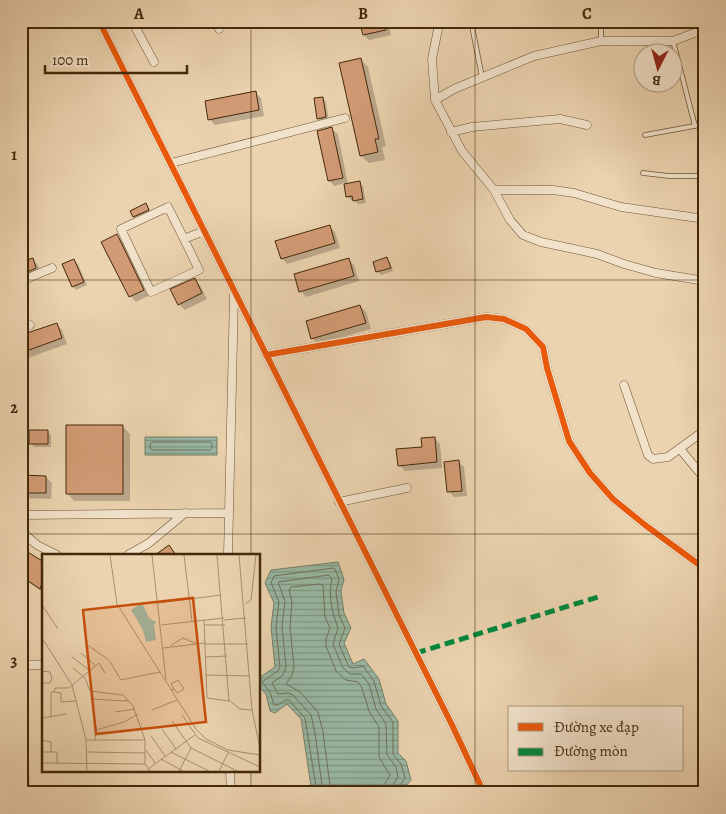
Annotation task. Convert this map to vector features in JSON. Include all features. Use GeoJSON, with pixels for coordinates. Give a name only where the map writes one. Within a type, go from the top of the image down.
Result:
{"type":"FeatureCollection","features":[{"type":"Feature","properties":{"kind":"street"},"geometry":{"type":"LineString","coordinates":[[99,21],[452,725],[484,793]]}},
{"type":"Feature","properties":{"kind":"street"},"geometry":{"type":"LineString","coordinates":[[132,21],[154,62]]}},
{"type":"Feature","properties":{"kind":"street"},"geometry":{"type":"LineString","coordinates":[[215,21],[219,29]]}},
{"type":"Feature","properties":{"kind":"street"},"geometry":{"type":"LineString","coordinates":[[438,21],[432,59],[435,100],[462,151],[494,190],[510,220],[523,235],[541,242],[597,254],[656,273],[705,281]]}},
{"type":"Feature","properties":{"kind":"street"},"geometry":{"type":"LineString","coordinates":[[435,100],[482,77],[534,56],[601,41],[673,41],[705,29]]}},
{"type":"Feature","properties":{"kind":"street"},"geometry":{"type":"LineString","coordinates":[[171,164],[345,118]]}},
{"type":"Feature","properties":{"kind":"street"},"geometry":{"type":"LineString","coordinates":[[451,132],[472,127],[560,119],[587,125]]}},
{"type":"Feature","properties":{"kind":"street"},"geometry":{"type":"LineString","coordinates":[[494,190],[553,190],[574,193],[621,207],[705,219]]}},
{"type":"Feature","properties":{"kind":"street"},"geometry":{"type":"LineString","coordinates":[[168,207],[184,239],[199,270],[151,292],[121,230],[168,207]]}},
{"type":"Feature","properties":{"kind":"street"},"geometry":{"type":"LineString","coordinates":[[184,239],[204,231]]}},
{"type":"Feature","properties":{"kind":"street"},"geometry":{"type":"LineString","coordinates":[[21,281],[52,268]]}},
{"type":"Feature","properties":{"kind":"street"},"geometry":{"type":"LineString","coordinates":[[228,554],[234,293]]}},
{"type":"Feature","properties":{"kind":"street"},"geometry":{"type":"LineString","coordinates":[[266,355],[486,316],[504,319],[526,329],[543,347],[547,368],[568,441],[590,473],[613,499],[705,569]]}},
{"type":"Feature","properties":{"kind":"street"},"geometry":{"type":"LineString","coordinates":[[21,320],[30,325]]}},
{"type":"Feature","properties":{"kind":"street"},"geometry":{"type":"LineString","coordinates":[[624,385],[648,454],[653,459],[668,457],[705,430]]}},
{"type":"Feature","properties":{"kind":"street"},"geometry":{"type":"LineString","coordinates":[[680,449],[705,479]]}},
{"type":"Feature","properties":{"kind":"street"},"geometry":{"type":"LineString","coordinates":[[339,502],[408,488]]}},
{"type":"Feature","properties":{"kind":"street"},"geometry":{"type":"LineString","coordinates":[[130,554],[149,543],[185,513]]}},
{"type":"Feature","properties":{"kind":"street"},"geometry":{"type":"LineString","coordinates":[[21,515],[228,513]]}},
{"type":"Feature","properties":{"kind":"street"},"geometry":{"type":"LineString","coordinates":[[21,531],[37,545],[55,554]]}},
{"type":"Feature","properties":{"kind":"street"},"geometry":{"type":"LineString","coordinates":[[25,793],[22,665],[42,665]]}},
{"type":"Feature","properties":{"kind":"street"},"geometry":{"type":"LineString","coordinates":[[230,772],[231,793]]}},
{"type":"Feature","properties":{"kind":"lane"},"geometry":{"type":"LineString","coordinates":[[471,21],[482,77]]}},
{"type":"Feature","properties":{"kind":"lane"},"geometry":{"type":"LineString","coordinates":[[600,21],[601,41]]}},
{"type":"Feature","properties":{"kind":"lane"},"geometry":{"type":"LineString","coordinates":[[673,41],[695,126]]}},
{"type":"Feature","properties":{"kind":"lane"},"geometry":{"type":"LineString","coordinates":[[645,135],[705,124]]}},
{"type":"Feature","properties":{"kind":"lane"},"geometry":{"type":"LineString","coordinates":[[643,173],[669,176],[705,176]]}},
{"type":"Feature","properties":{"kind":"water"},"geometry":{"type":"Polygon","coordinates":[[[145,437],[217,437],[217,455],[145,455],[145,437]]]}},
{"type":"Feature","properties":{"kind":"water"},"geometry":{"type":"Polygon","coordinates":[[[338,562],[344,579],[341,591],[344,613],[351,628],[344,643],[353,664],[364,659],[379,679],[386,704],[398,721],[398,753],[406,761],[411,780],[400,793],[312,793],[301,719],[287,704],[275,713],[270,711],[266,694],[260,688],[260,677],[275,667],[271,627],[274,603],[265,583],[271,570],[338,562]]]}},
{"type":"Feature","properties":{"kind":"building"},"geometry":{"type":"Polygon","coordinates":[[[359,21],[384,21],[386,30],[363,35],[359,21]]]}},
{"type":"Feature","properties":{"kind":"building"},"geometry":{"type":"Polygon","coordinates":[[[361,58],[379,139],[375,139],[378,152],[360,156],[339,63],[361,58]]]}},
{"type":"Feature","properties":{"kind":"building"},"geometry":{"type":"Polygon","coordinates":[[[256,91],[259,110],[208,120],[205,101],[256,91]]]}},
{"type":"Feature","properties":{"kind":"building"},"geometry":{"type":"Polygon","coordinates":[[[323,97],[326,117],[317,119],[314,98],[323,97]]]}},
{"type":"Feature","properties":{"kind":"building"},"geometry":{"type":"Polygon","coordinates":[[[332,127],[343,178],[328,181],[317,131],[332,127]]]}},
{"type":"Feature","properties":{"kind":"building"},"geometry":{"type":"Polygon","coordinates":[[[360,181],[363,199],[353,201],[352,196],[346,197],[344,184],[360,181]]]}},
{"type":"Feature","properties":{"kind":"building"},"geometry":{"type":"Polygon","coordinates":[[[146,203],[149,210],[133,217],[130,211],[146,203]]]}},
{"type":"Feature","properties":{"kind":"building"},"geometry":{"type":"Polygon","coordinates":[[[330,225],[335,243],[281,259],[275,241],[330,225]]]}},
{"type":"Feature","properties":{"kind":"building"},"geometry":{"type":"Polygon","coordinates":[[[117,234],[144,290],[129,297],[101,242],[117,234]]]}},
{"type":"Feature","properties":{"kind":"building"},"geometry":{"type":"Polygon","coordinates":[[[387,257],[391,268],[376,272],[373,262],[387,257]]]}},
{"type":"Feature","properties":{"kind":"building"},"geometry":{"type":"Polygon","coordinates":[[[33,258],[36,268],[21,275],[21,262],[33,258]]]}},
{"type":"Feature","properties":{"kind":"building"},"geometry":{"type":"Polygon","coordinates":[[[349,258],[354,276],[299,292],[294,274],[349,258]]]}},
{"type":"Feature","properties":{"kind":"building"},"geometry":{"type":"Polygon","coordinates":[[[74,259],[84,282],[72,287],[62,264],[74,259]]]}},
{"type":"Feature","properties":{"kind":"building"},"geometry":{"type":"Polygon","coordinates":[[[195,278],[202,293],[178,305],[170,289],[195,278]]]}},
{"type":"Feature","properties":{"kind":"building"},"geometry":{"type":"Polygon","coordinates":[[[360,305],[366,323],[311,339],[306,321],[360,305]]]}},
{"type":"Feature","properties":{"kind":"building"},"geometry":{"type":"Polygon","coordinates":[[[57,323],[62,338],[21,353],[21,335],[57,323]]]}},
{"type":"Feature","properties":{"kind":"building"},"geometry":{"type":"Polygon","coordinates":[[[66,425],[123,425],[123,494],[66,494],[66,425]]]}},
{"type":"Feature","properties":{"kind":"building"},"geometry":{"type":"Polygon","coordinates":[[[29,430],[48,430],[48,444],[29,444],[29,430]]]}},
{"type":"Feature","properties":{"kind":"building"},"geometry":{"type":"Polygon","coordinates":[[[435,437],[437,462],[398,466],[396,449],[422,447],[421,438],[435,437]]]}},
{"type":"Feature","properties":{"kind":"building"},"geometry":{"type":"Polygon","coordinates":[[[459,460],[462,491],[447,492],[444,462],[459,460]]]}},
{"type":"Feature","properties":{"kind":"building"},"geometry":{"type":"Polygon","coordinates":[[[21,475],[46,476],[46,493],[21,493],[21,475]]]}},
{"type":"Feature","properties":{"kind":"building"},"geometry":{"type":"Polygon","coordinates":[[[169,545],[175,554],[156,554],[169,545]]]}},
{"type":"Feature","properties":{"kind":"building"},"geometry":{"type":"Polygon","coordinates":[[[21,548],[42,561],[42,584],[40,589],[21,576],[21,548]]]}},
{"type":"Feature","properties":{"kind":"marked path"},"geometry":{"type":"LineString","coordinates":[[416,653],[598,597]]}},
{"type":"Feature","properties":{"kind":"cycle path"},"geometry":{"type":"LineString","coordinates":[[99,21],[452,725],[484,793]]}},
{"type":"Feature","properties":{"kind":"cycle path"},"geometry":{"type":"LineString","coordinates":[[266,355],[486,317],[504,319],[526,329],[543,347],[547,368],[569,441],[590,473],[613,499],[705,569]]}}]}
